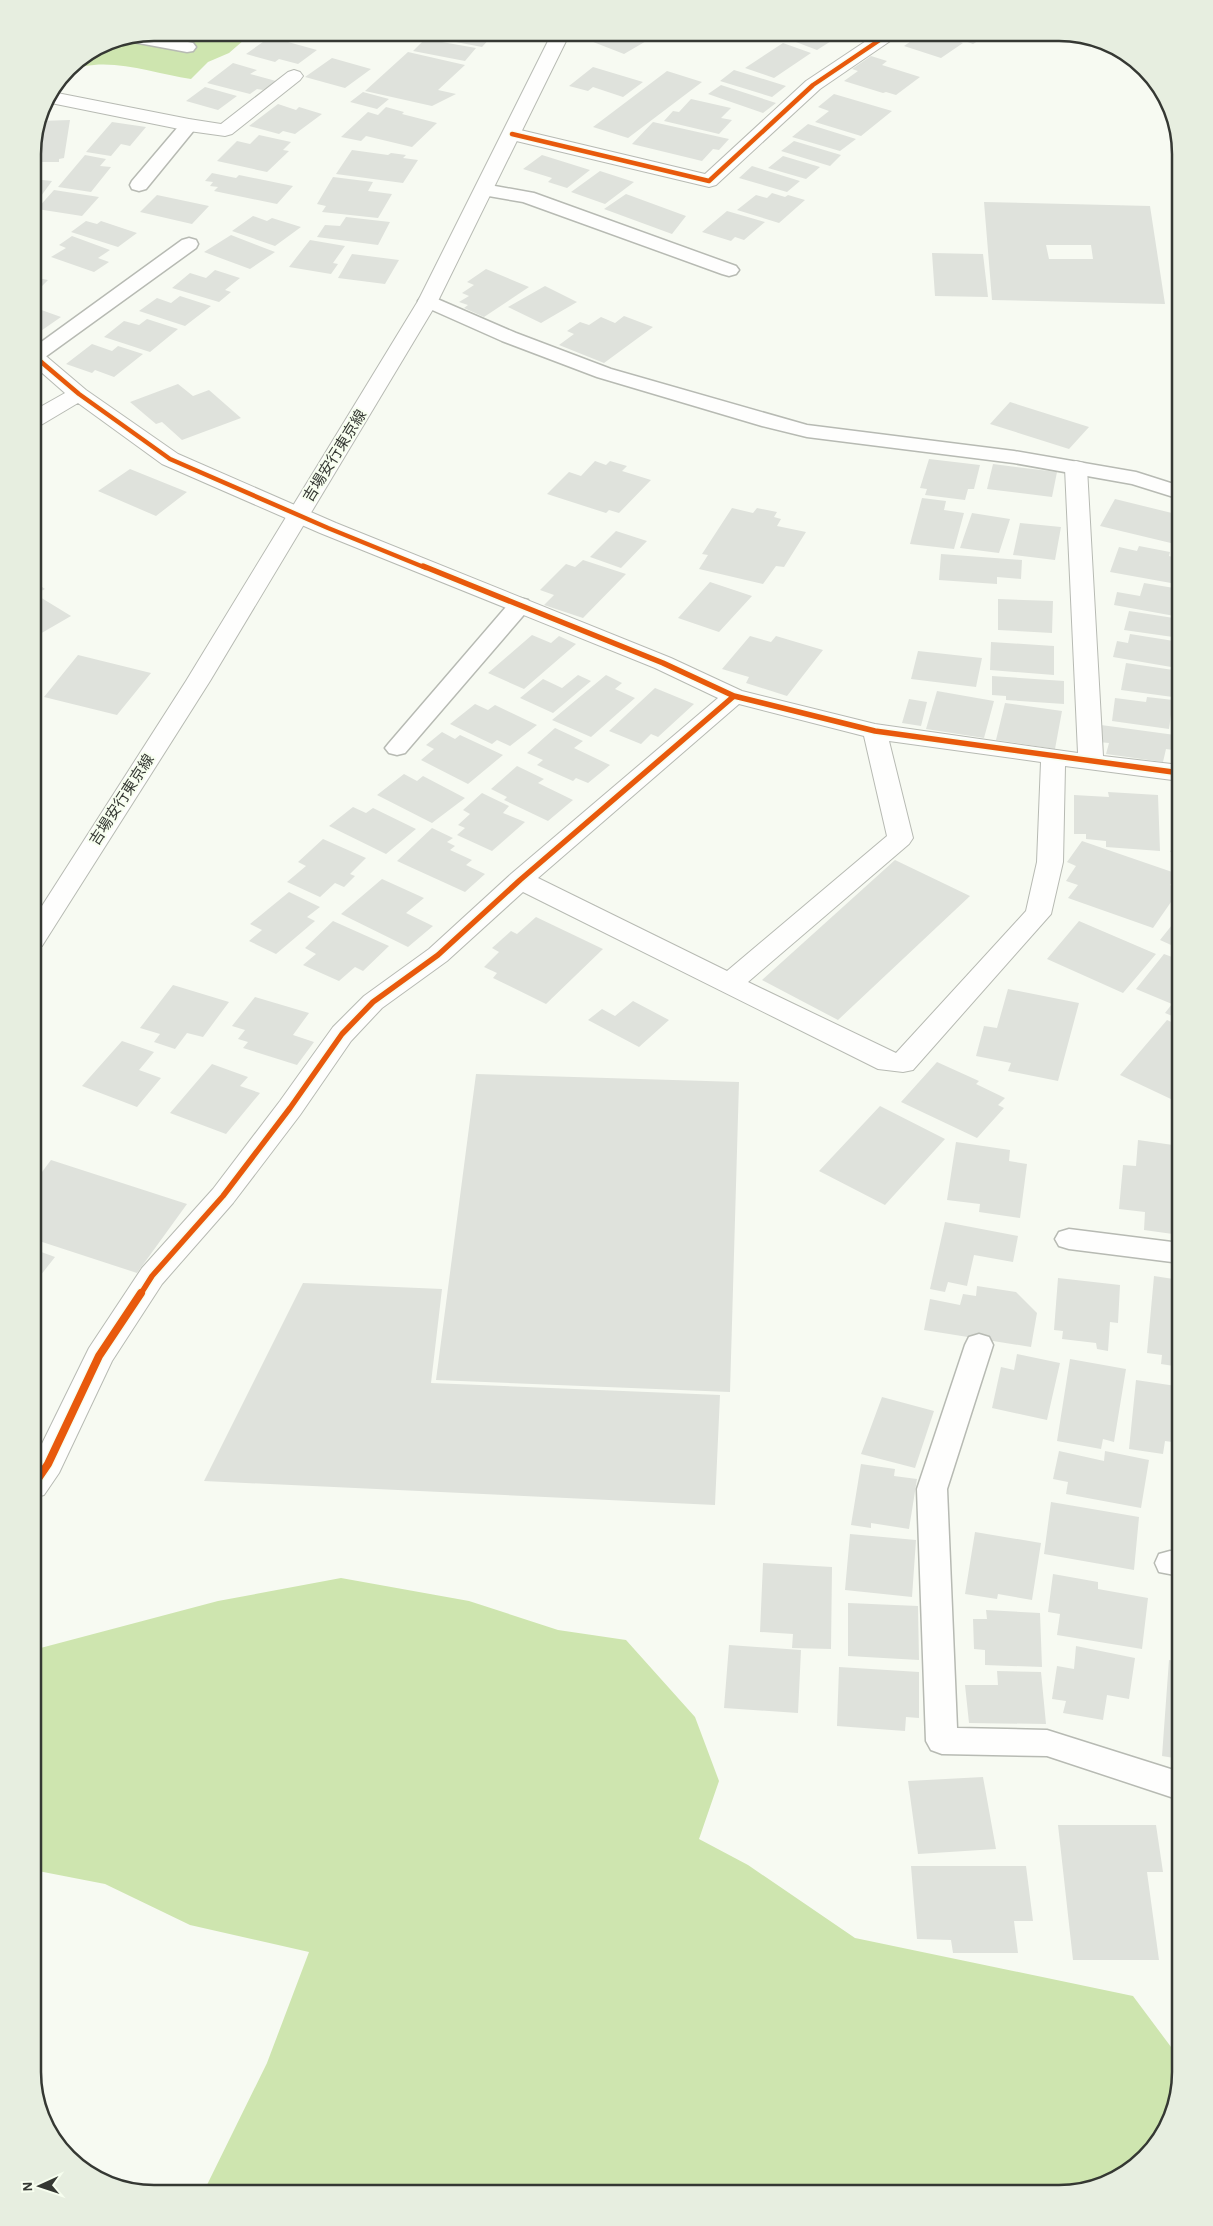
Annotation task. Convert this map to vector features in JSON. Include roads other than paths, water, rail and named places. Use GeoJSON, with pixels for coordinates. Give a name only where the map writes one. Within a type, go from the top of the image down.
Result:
{"type":"FeatureCollection","features":[{"type":"Feature","properties":{"kind":"street","name":"吉場安行東京線"},"geometry":{"type":"LineString","coordinates":[[41,927],[198,681],[297,515],[379,385],[428,301],[557,41]]}},
{"type":"Feature","properties":{"kind":"street"},"geometry":{"type":"LineString","coordinates":[[512,134],[709,181],[813,85],[878,41]]}},
{"type":"Feature","properties":{"kind":"street"},"geometry":{"type":"LineString","coordinates":[[56,98],[189,125],[224,130],[294,76]]}},
{"type":"Feature","properties":{"kind":"street"},"geometry":{"type":"LineString","coordinates":[[41,363],[79,394],[170,459],[297,515],[663,663],[734,696],[875,731],[1172,772]]}},
{"type":"Feature","properties":{"kind":"street"},"geometry":{"type":"LineString","coordinates":[[41,415],[79,394]]}},
{"type":"Feature","properties":{"kind":"street"},"geometry":{"type":"LineString","coordinates":[[1076,468],[1091,762]]}},
{"type":"Feature","properties":{"kind":"street"},"geometry":{"type":"LineString","coordinates":[[41,1474],[48,1464],[99,1356],[152,1276],[223,1196],[290,1108],[342,1034],[373,1002],[438,956],[520,880],[734,696]]}},
{"type":"Feature","properties":{"kind":"street"},"geometry":{"type":"LineString","coordinates":[[729,984],[900,838],[875,731]]}},
{"type":"Feature","properties":{"kind":"street"},"geometry":{"type":"LineString","coordinates":[[520,880],[888,1062],[903,1063],[1038,914],[1050,862],[1053,756]]}},
{"type":"Feature","properties":{"kind":"lane"},"geometry":{"type":"LineString","coordinates":[[155,41],[187,47]]}},
{"type":"Feature","properties":{"kind":"lane"},"geometry":{"type":"LineString","coordinates":[[139,184],[189,125]]}},
{"type":"Feature","properties":{"kind":"lane"},"geometry":{"type":"LineString","coordinates":[[484,190],[527,198],[730,270]]}},
{"type":"Feature","properties":{"kind":"lane"},"geometry":{"type":"LineString","coordinates":[[41,350],[189,244]]}},
{"type":"Feature","properties":{"kind":"lane"},"geometry":{"type":"LineString","coordinates":[[428,301],[509,337],[604,373],[769,422],[808,431],[1014,457],[1136,478],[1172,490]]}},
{"type":"Feature","properties":{"kind":"lane"},"geometry":{"type":"LineString","coordinates":[[397,748],[520,605]]}},
{"type":"Feature","properties":{"kind":"lane"},"geometry":{"type":"LineString","coordinates":[[1069,1239],[1172,1252]]}},
{"type":"Feature","properties":{"kind":"lane"},"geometry":{"type":"LineString","coordinates":[[979,1345],[932,1489],[942,1742],[1047,1743],[1172,1783]]}}]}
